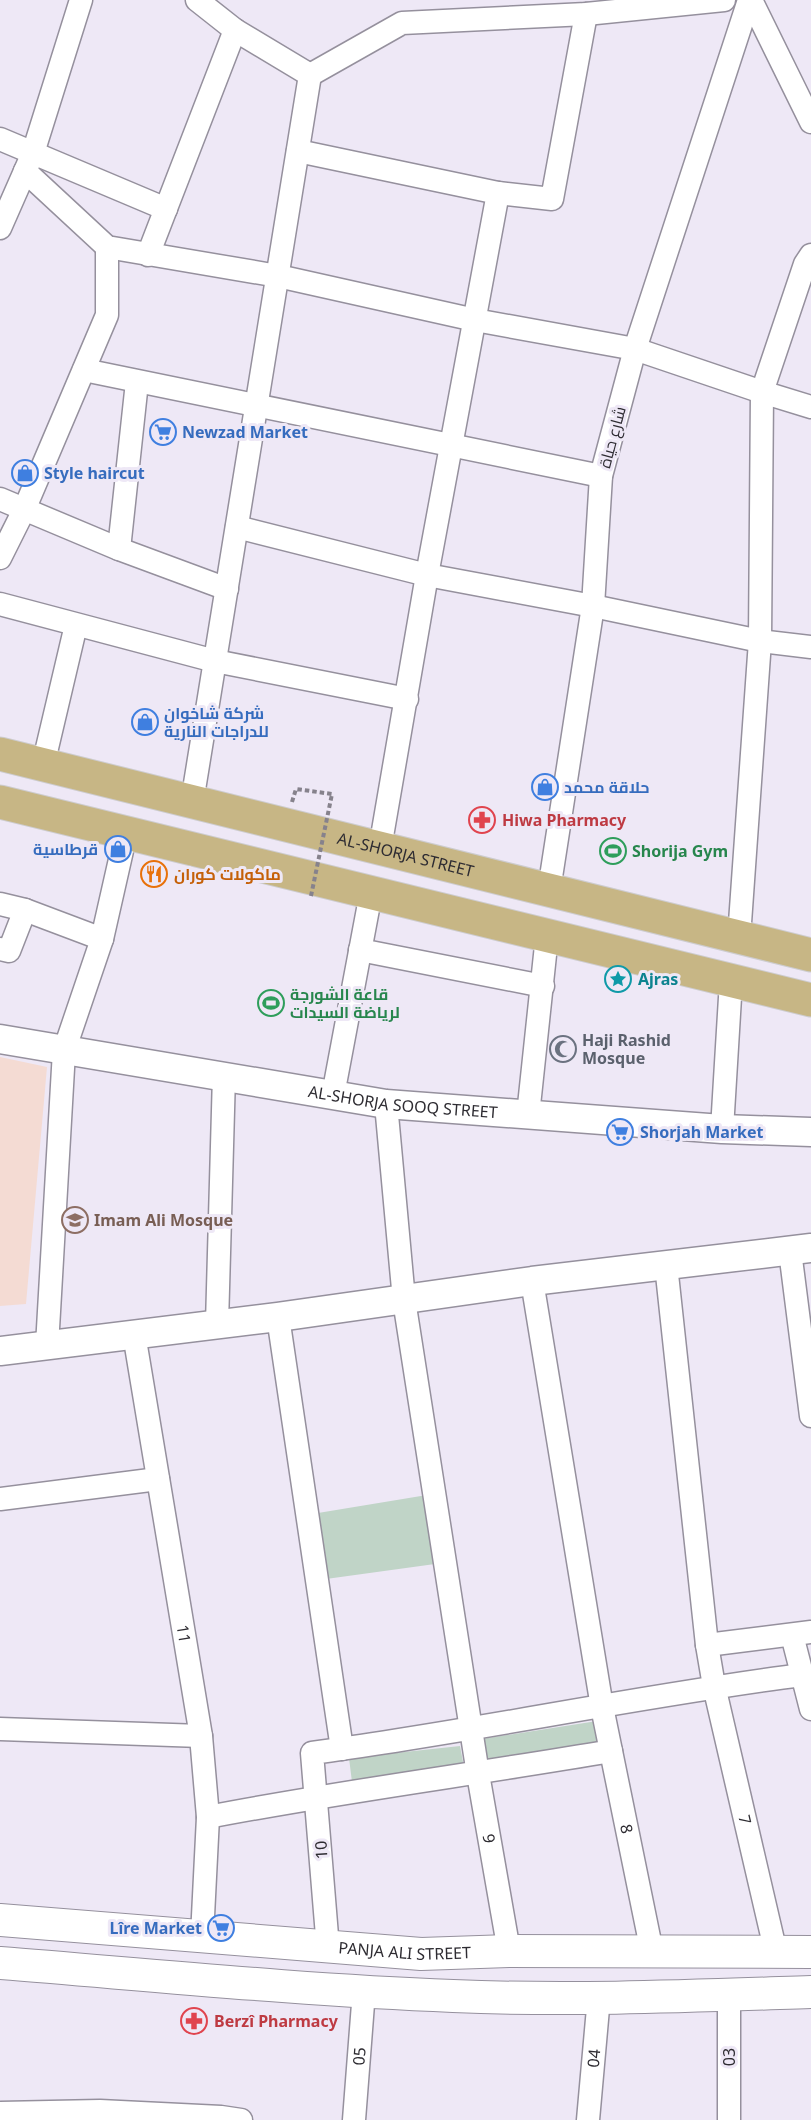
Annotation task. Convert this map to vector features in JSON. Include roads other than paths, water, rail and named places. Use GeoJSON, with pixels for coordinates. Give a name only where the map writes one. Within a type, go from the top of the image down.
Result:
{"type":"FeatureCollection","features":[{"type":"Feature","properties":{"kind":"main road","name":"AL-SHORJA STREET"},"geometry":{"type":"LineString","coordinates":[[0,754],[811,955]]}},
{"type":"Feature","properties":{"kind":"main road"},"geometry":{"type":"LineString","coordinates":[[0,802],[811,1000]]}},
{"type":"Feature","properties":{"kind":"main road","name":"PANJA ALI STREET"},"geometry":{"type":"LineString","coordinates":[[0,1920],[421,1954],[509,1951],[811,1952]]}},
{"type":"Feature","properties":{"kind":"main road"},"geometry":{"type":"LineString","coordinates":[[152,1976],[157,1932]]}},
{"type":"Feature","properties":{"kind":"main road"},"geometry":{"type":"LineString","coordinates":[[0,1964],[454,1996],[599,1997],[811,1992]]}},
{"type":"Feature","properties":{"kind":"street"},"geometry":{"type":"LineString","coordinates":[[0,228],[29,162],[81,0]]}},
{"type":"Feature","properties":{"kind":"street"},"geometry":{"type":"LineString","coordinates":[[197,0],[235,30],[310,75]]}},
{"type":"Feature","properties":{"kind":"street"},"geometry":{"type":"LineString","coordinates":[[310,75],[402,23],[586,14],[724,0]]}},
{"type":"Feature","properties":{"kind":"street"},"geometry":{"type":"LineString","coordinates":[[750,0],[811,122]]}},
{"type":"Feature","properties":{"kind":"street","name":"شارع حياة"},"geometry":{"type":"LineString","coordinates":[[549,890],[593,606],[601,476],[635,349],[750,0]]}},
{"type":"Feature","properties":{"kind":"street"},"geometry":{"type":"LineString","coordinates":[[298,151],[498,192],[552,199],[586,14]]}},
{"type":"Feature","properties":{"kind":"street"},"geometry":{"type":"LineString","coordinates":[[148,255],[235,30]]}},
{"type":"Feature","properties":{"kind":"street"},"geometry":{"type":"LineString","coordinates":[[192,802],[310,75]]}},
{"type":"Feature","properties":{"kind":"street"},"geometry":{"type":"LineString","coordinates":[[0,139],[29,162],[107,248],[278,276],[475,320],[635,349],[762,393],[811,407]]}},
{"type":"Feature","properties":{"kind":"street"},"geometry":{"type":"LineString","coordinates":[[29,162],[166,209]]}},
{"type":"Feature","properties":{"kind":"street"},"geometry":{"type":"LineString","coordinates":[[380,848],[427,575],[498,192]]}},
{"type":"Feature","properties":{"kind":"street"},"geometry":{"type":"LineString","coordinates":[[0,558],[24,510],[106,315],[107,248]]}},
{"type":"Feature","properties":{"kind":"street"},"geometry":{"type":"LineString","coordinates":[[739,937],[760,641],[762,393],[805,264],[811,255]]}},
{"type":"Feature","properties":{"kind":"street"},"geometry":{"type":"LineString","coordinates":[[84,370],[601,476]]}},
{"type":"Feature","properties":{"kind":"street"},"geometry":{"type":"LineString","coordinates":[[119,549],[137,382]]}},
{"type":"Feature","properties":{"kind":"street"},"geometry":{"type":"LineString","coordinates":[[0,499],[119,549],[227,589]]}},
{"type":"Feature","properties":{"kind":"street"},"geometry":{"type":"LineString","coordinates":[[237,527],[427,575],[593,606],[760,641],[811,646]]}},
{"type":"Feature","properties":{"kind":"street"},"geometry":{"type":"LineString","coordinates":[[0,604],[215,661],[407,699]]}},
{"type":"Feature","properties":{"kind":"street"},"geometry":{"type":"LineString","coordinates":[[43,765],[76,625]]}},
{"type":"Feature","properties":{"kind":"street"},"geometry":{"type":"LineString","coordinates":[[47,1346],[64,1051],[102,939],[126,833]]}},
{"type":"Feature","properties":{"kind":"street"},"geometry":{"type":"LineString","coordinates":[[333,1095],[371,893]]}},
{"type":"Feature","properties":{"kind":"street"},"geometry":{"type":"LineString","coordinates":[[0,904],[25,910],[102,939]]}},
{"type":"Feature","properties":{"kind":"street"},"geometry":{"type":"LineString","coordinates":[[0,949],[9,951],[25,910]]}},
{"type":"Feature","properties":{"kind":"street"},"geometry":{"type":"LineString","coordinates":[[528,1115],[547,936]]}},
{"type":"Feature","properties":{"kind":"street"},"geometry":{"type":"LineString","coordinates":[[360,950],[543,986]]}},
{"type":"Feature","properties":{"kind":"street"},"geometry":{"type":"LineString","coordinates":[[722,1129],[731,981]]}},
{"type":"Feature","properties":{"kind":"street","name":"AL-SHORJA SOOQ STREET"},"geometry":{"type":"LineString","coordinates":[[0,1039],[386,1104],[722,1129],[811,1132]]}},
{"type":"Feature","properties":{"kind":"street"},"geometry":{"type":"LineString","coordinates":[[217,1324],[224,1075]]}},
{"type":"Feature","properties":{"kind":"street","name":"9"},"geometry":{"type":"LineString","coordinates":[[386,1104],[404,1300],[478,1774],[509,1951]]}},
{"type":"Feature","properties":{"kind":"street"},"geometry":{"type":"LineString","coordinates":[[0,1351],[278,1317],[532,1281],[801,1250],[811,1416]]}},
{"type":"Feature","properties":{"kind":"street","name":"7"},"geometry":{"type":"LineString","coordinates":[[666,1265],[707,1645],[714,1686],[776,1953]]}},
{"type":"Feature","properties":{"kind":"street","name":"8"},"geometry":{"type":"LineString","coordinates":[[532,1281],[602,1707],[652,1952]]}},
{"type":"Feature","properties":{"kind":"street"},"geometry":{"type":"LineString","coordinates":[[278,1317],[342,1749],[602,1707],[714,1686],[802,1675]]}},
{"type":"Feature","properties":{"kind":"street","name":"11"},"geometry":{"type":"LineString","coordinates":[[134,1334],[201,1736],[208,1817],[202,1936]]}},
{"type":"Feature","properties":{"kind":"street"},"geometry":{"type":"LineString","coordinates":[[0,1498],[158,1479]]}},
{"type":"Feature","properties":{"kind":"street"},"geometry":{"type":"LineString","coordinates":[[707,1645],[802,1634],[802,1675],[811,1709]]}},
{"type":"Feature","properties":{"kind":"street"},"geometry":{"type":"LineString","coordinates":[[0,1729],[201,1736]]}},
{"type":"Feature","properties":{"kind":"street","name":"10"},"geometry":{"type":"LineString","coordinates":[[328,1947],[312,1753],[342,1749]]}},
{"type":"Feature","properties":{"kind":"street"},"geometry":{"type":"LineString","coordinates":[[208,1817],[317,1796],[478,1774],[611,1751]]}},
{"type":"Feature","properties":{"kind":"street","name":"05"},"geometry":{"type":"LineString","coordinates":[[354,2120],[364,1991]]}},
{"type":"Feature","properties":{"kind":"street","name":"03"},"geometry":{"type":"LineString","coordinates":[[729,1995],[729,2120]]}},
{"type":"Feature","properties":{"kind":"street","name":"04"},"geometry":{"type":"LineString","coordinates":[[584,2119],[599,1997]]}},
{"type":"Feature","properties":{"kind":"street"},"geometry":{"type":"LineString","coordinates":[[0,2113],[228,2119]]}},
{"type":"Feature","properties":{"kind":"place","name":"Newzad Market"},"geometry":{"type":"Point","coordinates":[163,432]}},
{"type":"Feature","properties":{"kind":"place","name":"Style haircut"},"geometry":{"type":"Point","coordinates":[25,473]}},
{"type":"Feature","properties":{"kind":"place","name":"شركة شاخوان للدراجات النارية"},"geometry":{"type":"Point","coordinates":[145,722]}},
{"type":"Feature","properties":{"kind":"place","name":"حلاقة محمد"},"geometry":{"type":"Point","coordinates":[545,787]}},
{"type":"Feature","properties":{"kind":"place","name":"Hiwa Pharmacy"},"geometry":{"type":"Point","coordinates":[482,820]}},
{"type":"Feature","properties":{"kind":"place","name":"قرطاسية"},"geometry":{"type":"Point","coordinates":[118,849]}},
{"type":"Feature","properties":{"kind":"place","name":"Shorija Gym"},"geometry":{"type":"Point","coordinates":[613,851]}},
{"type":"Feature","properties":{"kind":"place","name":"ماكولات كوران"},"geometry":{"type":"Point","coordinates":[154,874]}},
{"type":"Feature","properties":{"kind":"place","name":"Ajras"},"geometry":{"type":"Point","coordinates":[618,979]}},
{"type":"Feature","properties":{"kind":"place","name":"قاعة الشورجة لرياضة السيدات"},"geometry":{"type":"Point","coordinates":[271,1003]}},
{"type":"Feature","properties":{"kind":"place","name":"Haji Rashid Mosque"},"geometry":{"type":"Point","coordinates":[563,1049]}},
{"type":"Feature","properties":{"kind":"place","name":"Shorjah Market"},"geometry":{"type":"Point","coordinates":[620,1132]}},
{"type":"Feature","properties":{"kind":"place","name":"Imam Ali Mosque"},"geometry":{"type":"Point","coordinates":[75,1220]}},
{"type":"Feature","properties":{"kind":"place","name":"Lîre Market"},"geometry":{"type":"Point","coordinates":[221,1928]}},
{"type":"Feature","properties":{"kind":"place","name":"Berzî Pharmacy"},"geometry":{"type":"Point","coordinates":[194,2021]}}]}
